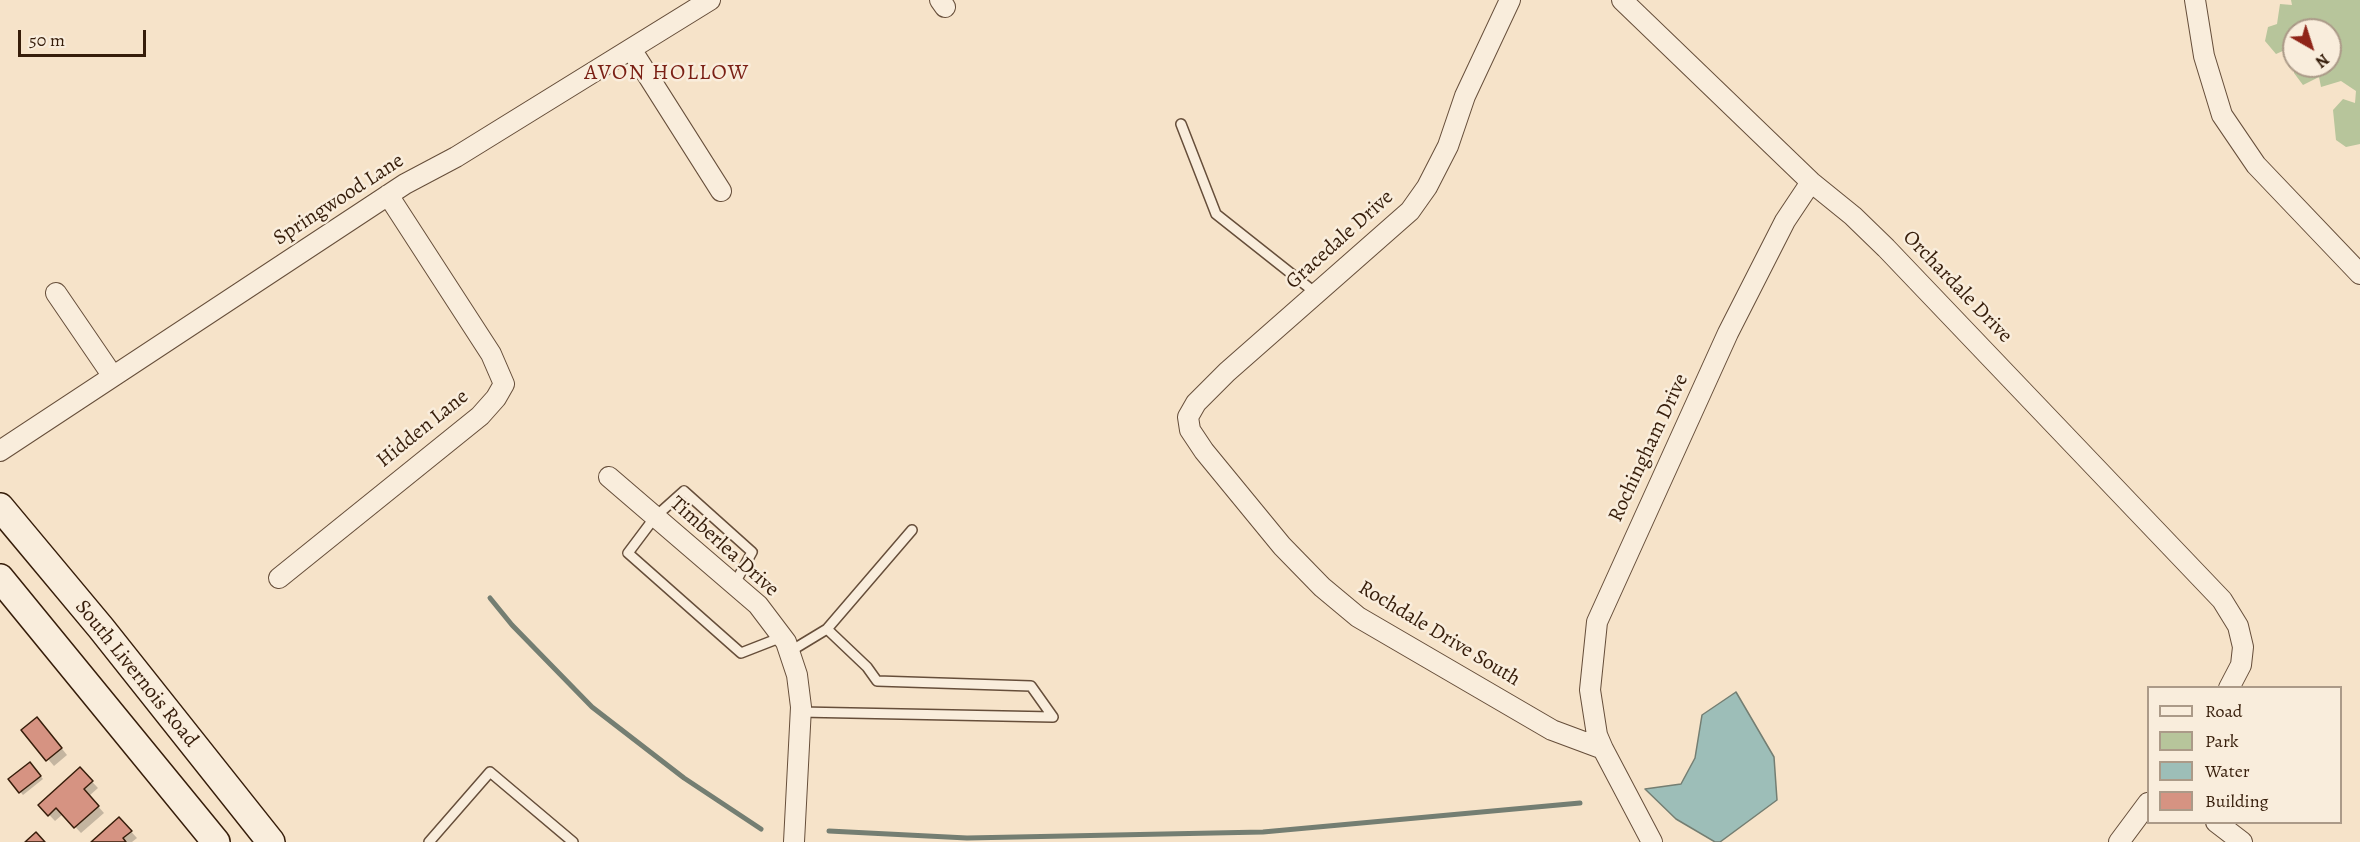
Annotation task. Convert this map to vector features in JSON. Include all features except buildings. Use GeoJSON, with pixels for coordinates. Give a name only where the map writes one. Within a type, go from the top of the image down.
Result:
{"type":"FeatureCollection","features":[{"type":"Feature","properties":{"kind":"main road","name":"South Livernois Road"},"geometry":{"type":"LineString","coordinates":[[0,507],[271,842]]}},
{"type":"Feature","properties":{"kind":"main road"},"geometry":{"type":"LineString","coordinates":[[0,532],[85,628],[115,649]]}},
{"type":"Feature","properties":{"kind":"main road","name":"South Livernois Road"},"geometry":{"type":"LineString","coordinates":[[0,578],[216,842]]}},
{"type":"Feature","properties":{"kind":"main road"},"geometry":{"type":"LineString","coordinates":[[171,788],[203,806],[233,842]]}},
{"type":"Feature","properties":{"kind":"street","name":"Springwood Lane"},"geometry":{"type":"LineString","coordinates":[[0,451],[388,195],[710,0]]}},
{"type":"Feature","properties":{"kind":"street","name":"Gracedale Drive"},"geometry":{"type":"LineString","coordinates":[[1188,417],[1196,403],[1227,372],[1410,211],[1427,187],[1448,146],[1465,96],[1510,0]]}},
{"type":"Feature","properties":{"kind":"street","name":"Orchardale Drive"},"geometry":{"type":"LineString","coordinates":[[1622,0],[1811,183],[1853,216],[2025,392],[2222,600],[2238,626],[2243,647],[2241,665],[2230,686]]}},
{"type":"Feature","properties":{"kind":"street"},"geometry":{"type":"LineString","coordinates":[[2195,0],[2204,56],[2222,115],[2256,165],[2360,274]]}},
{"type":"Feature","properties":{"kind":"street"},"geometry":{"type":"LineString","coordinates":[[631,49],[721,191]]}},
{"type":"Feature","properties":{"kind":"street","name":"Rochingham Drive"},"geometry":{"type":"LineString","coordinates":[[1604,749],[1598,735],[1590,690],[1597,622],[1728,333],[1785,220],[1811,183]]}},
{"type":"Feature","properties":{"kind":"street","name":"Hidden Lane"},"geometry":{"type":"LineString","coordinates":[[279,578],[480,416],[496,398],[504,384],[491,354],[388,195]]}},
{"type":"Feature","properties":{"kind":"street"},"geometry":{"type":"LineString","coordinates":[[56,293],[112,375]]}},
{"type":"Feature","properties":{"kind":"street","name":"Rochdale Drive South"},"geometry":{"type":"LineString","coordinates":[[1188,417],[1190,430],[1204,451],[1282,546],[1322,587],[1359,617],[1552,729],[1604,749]]}},
{"type":"Feature","properties":{"kind":"street","name":"Timberlea Drive"},"geometry":{"type":"LineString","coordinates":[[609,477],[758,605],[786,644],[797,675],[800,712],[794,842]]}},
{"type":"Feature","properties":{"kind":"street"},"geometry":{"type":"LineString","coordinates":[[1604,749],[1652,842]]}},
{"type":"Feature","properties":{"kind":"street"},"geometry":{"type":"LineString","coordinates":[[2119,842],[2147,804]]}},
{"type":"Feature","properties":{"kind":"street"},"geometry":{"type":"LineString","coordinates":[[2219,824],[2242,842]]}},
{"type":"Feature","properties":{"kind":"lane"},"geometry":{"type":"LineString","coordinates":[[1181,124],[1216,214],[1317,294]]}},
{"type":"Feature","properties":{"kind":"lane"},"geometry":{"type":"LineString","coordinates":[[735,585],[752,552],[684,491],[655,517],[628,553],[741,653],[786,644],[827,629],[912,530]]}},
{"type":"Feature","properties":{"kind":"lane"},"geometry":{"type":"LineString","coordinates":[[800,712],[1053,717],[1030,686],[877,681],[867,667],[827,629]]}},
{"type":"Feature","properties":{"kind":"lane"},"geometry":{"type":"LineString","coordinates":[[429,842],[490,772],[573,842]]}},
{"type":"Feature","properties":{"kind":"green space"},"geometry":{"type":"Polygon","coordinates":[[[2291,0],[2360,0],[2360,144],[2346,147],[2336,140],[2333,110],[2343,99],[2355,103],[2356,91],[2341,81],[2321,87],[2319,78],[2342,78],[2342,18],[2282,18],[2282,51],[2276,54],[2265,41],[2268,27],[2277,24],[2280,4],[2292,5],[2291,0]]]}},
{"type":"Feature","properties":{"kind":"green space"},"geometry":{"type":"Polygon","coordinates":[[[2298,78],[2317,78],[2303,85],[2298,78]]]}},
{"type":"Feature","properties":{"kind":"water"},"geometry":{"type":"Polygon","coordinates":[[[1736,692],[1774,757],[1777,800],[1720,842],[1715,842],[1676,819],[1645,789],[1681,784],[1695,758],[1702,715],[1736,692]]]}},
{"type":"Feature","properties":{"kind":"waterway"},"geometry":{"type":"LineString","coordinates":[[490,598],[512,625],[592,707],[684,778],[761,829]]}},
{"type":"Feature","properties":{"kind":"waterway"},"geometry":{"type":"LineString","coordinates":[[829,831],[967,838],[1263,832],[1580,803]]}},
{"type":"Feature","properties":{"kind":"district","name":"AVON HOLLOW"},"geometry":{"type":"Point","coordinates":[667,74]}}]}
